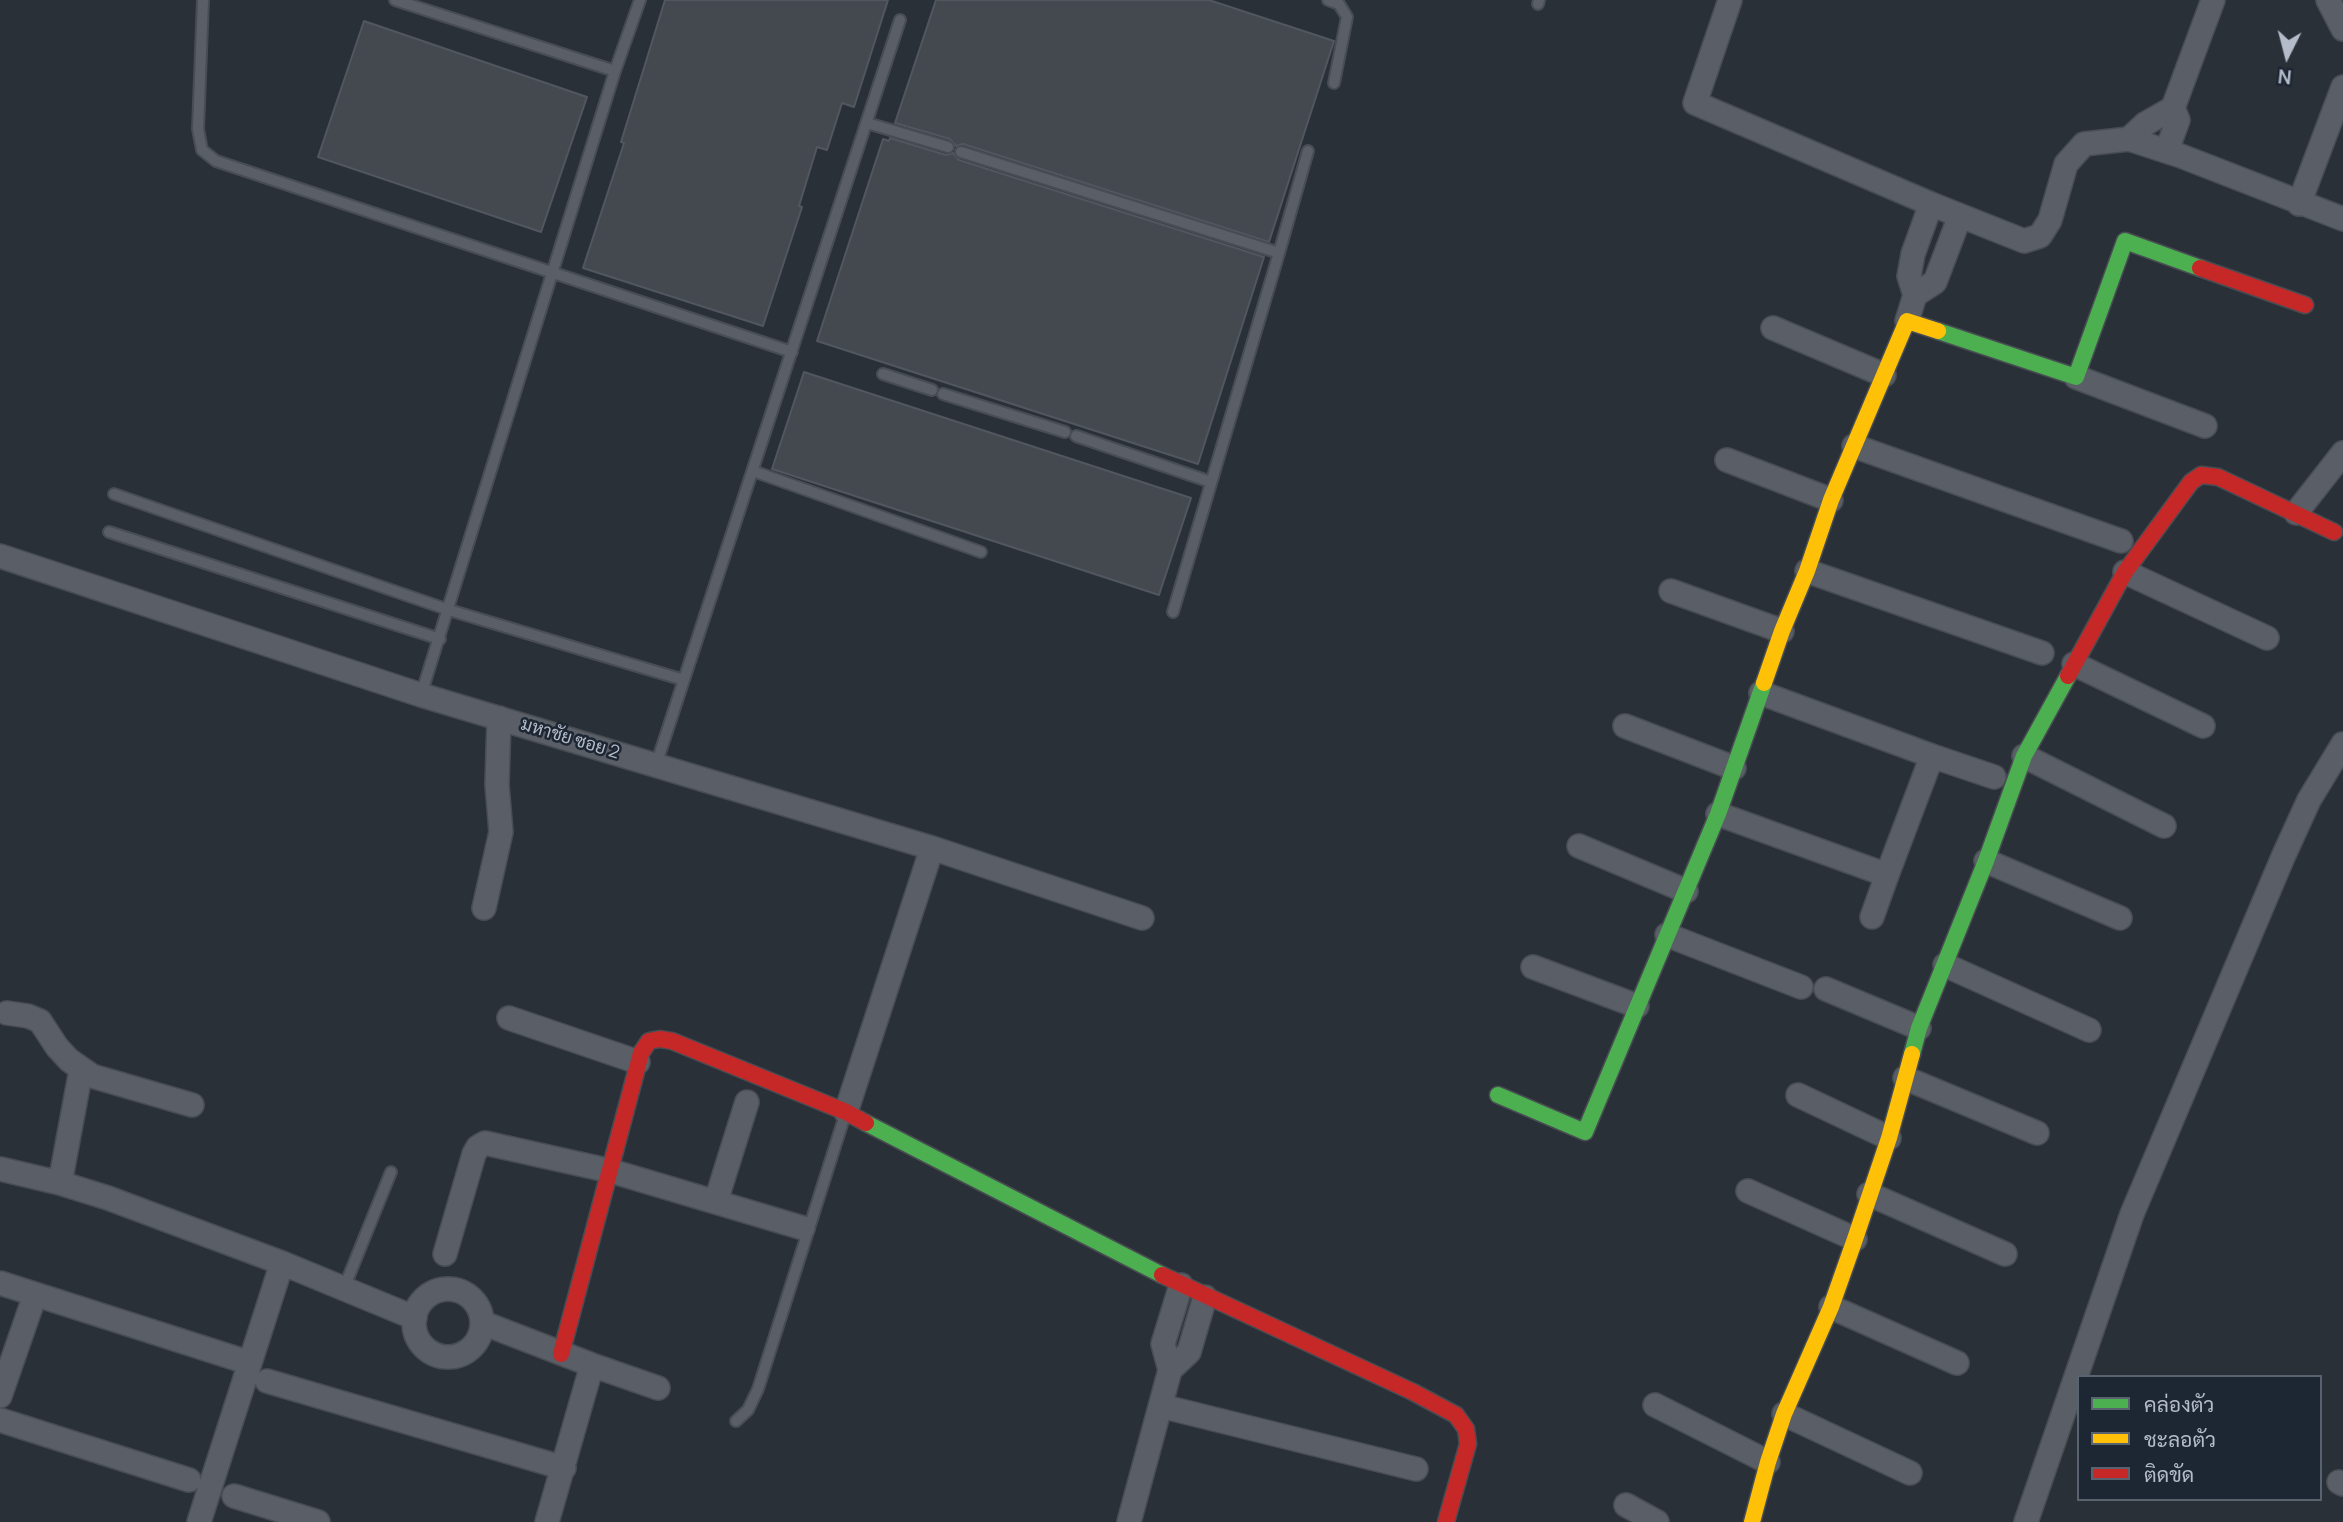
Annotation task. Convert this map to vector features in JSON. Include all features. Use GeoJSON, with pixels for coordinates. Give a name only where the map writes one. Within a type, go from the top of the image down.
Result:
{"type":"FeatureCollection","features":[{"type":"Feature","properties":{"kind":"street"},"geometry":{"type":"LineString","coordinates":[[1730,0],[1695,103],[2024,242],[2040,236],[2050,219],[2066,164],[2084,144],[2129,139],[2166,150],[2343,219]]}},
{"type":"Feature","properties":{"kind":"street"},"geometry":{"type":"LineString","coordinates":[[2129,139],[2146,124],[2173,107],[2213,0]]}},
{"type":"Feature","properties":{"kind":"street"},"geometry":{"type":"LineString","coordinates":[[2328,0],[2343,29]]}},
{"type":"Feature","properties":{"kind":"street"},"geometry":{"type":"LineString","coordinates":[[2299,204],[2343,88]]}},
{"type":"Feature","properties":{"kind":"street"},"geometry":{"type":"LineString","coordinates":[[2166,150],[2178,120],[2173,107]]}},
{"type":"Feature","properties":{"kind":"street"},"geometry":{"type":"LineString","coordinates":[[1498,1095],[1585,1132],[1718,814],[1831,500],[1907,321],[1915,295],[1909,276],[1913,254],[1931,204]]}},
{"type":"Feature","properties":{"kind":"street"},"geometry":{"type":"LineString","coordinates":[[1915,295],[1935,282],[1960,216]]}},
{"type":"Feature","properties":{"kind":"street"},"geometry":{"type":"LineString","coordinates":[[2076,377],[2125,241],[2305,305]]}},
{"type":"Feature","properties":{"kind":"street"},"geometry":{"type":"LineString","coordinates":[[1907,321],[2076,377],[2205,426]]}},
{"type":"Feature","properties":{"kind":"street"},"geometry":{"type":"LineString","coordinates":[[1773,328],[1884,375]]}},
{"type":"Feature","properties":{"kind":"street"},"geometry":{"type":"LineString","coordinates":[[1854,446],[2121,541]]}},
{"type":"Feature","properties":{"kind":"street"},"geometry":{"type":"LineString","coordinates":[[2296,513],[2343,453]]}},
{"type":"Feature","properties":{"kind":"street"},"geometry":{"type":"LineString","coordinates":[[1727,460],[1831,500]]}},
{"type":"Feature","properties":{"kind":"street"},"geometry":{"type":"LineString","coordinates":[[1752,1522],[1784,1414],[1830,1307],[1889,1138],[1919,1028],[1986,861],[2024,757],[2125,572],[2191,482],[2201,475],[2218,477],[2334,533]]}},
{"type":"Feature","properties":{"kind":"street","name":"มหาชัย ซอย 2"},"geometry":{"type":"LineString","coordinates":[[0,556],[421,695],[932,848],[1142,918]]}},
{"type":"Feature","properties":{"kind":"street"},"geometry":{"type":"LineString","coordinates":[[1807,571],[2042,653]]}},
{"type":"Feature","properties":{"kind":"street"},"geometry":{"type":"LineString","coordinates":[[2125,572],[2267,638]]}},
{"type":"Feature","properties":{"kind":"street"},"geometry":{"type":"LineString","coordinates":[[1671,591],[1782,631]]}},
{"type":"Feature","properties":{"kind":"street"},"geometry":{"type":"LineString","coordinates":[[2074,664],[2203,726]]}},
{"type":"Feature","properties":{"kind":"street"},"geometry":{"type":"LineString","coordinates":[[1761,693],[1994,777]]}},
{"type":"Feature","properties":{"kind":"street"},"geometry":{"type":"LineString","coordinates":[[484,908],[501,832],[497,785],[499,718]]}},
{"type":"Feature","properties":{"kind":"street"},"geometry":{"type":"LineString","coordinates":[[1625,726],[1734,768]]}},
{"type":"Feature","properties":{"kind":"street"},"geometry":{"type":"LineString","coordinates":[[2080,1375],[2132,1214],[2283,857],[2309,800],[2343,744]]}},
{"type":"Feature","properties":{"kind":"street"},"geometry":{"type":"LineString","coordinates":[[1872,917],[1932,756]]}},
{"type":"Feature","properties":{"kind":"street"},"geometry":{"type":"LineString","coordinates":[[2024,757],[2164,826]]}},
{"type":"Feature","properties":{"kind":"street"},"geometry":{"type":"LineString","coordinates":[[1718,814],[1887,875]]}},
{"type":"Feature","properties":{"kind":"street"},"geometry":{"type":"LineString","coordinates":[[1579,846],[1686,891]]}},
{"type":"Feature","properties":{"kind":"street"},"geometry":{"type":"LineString","coordinates":[[846,1112],[932,848]]}},
{"type":"Feature","properties":{"kind":"street"},"geometry":{"type":"LineString","coordinates":[[1986,861],[2120,918]]}},
{"type":"Feature","properties":{"kind":"street"},"geometry":{"type":"LineString","coordinates":[[1667,935],[1801,987]]}},
{"type":"Feature","properties":{"kind":"street"},"geometry":{"type":"LineString","coordinates":[[1945,965],[2089,1030]]}},
{"type":"Feature","properties":{"kind":"street"},"geometry":{"type":"LineString","coordinates":[[1533,967],[1637,1006]]}},
{"type":"Feature","properties":{"kind":"street"},"geometry":{"type":"LineString","coordinates":[[1826,989],[1919,1028]]}},
{"type":"Feature","properties":{"kind":"street"},"geometry":{"type":"LineString","coordinates":[[7,1013],[40,1021],[57,1047],[81,1070],[92,1076],[192,1105]]}},
{"type":"Feature","properties":{"kind":"street"},"geometry":{"type":"LineString","coordinates":[[509,1018],[639,1062]]}},
{"type":"Feature","properties":{"kind":"street"},"geometry":{"type":"LineString","coordinates":[[561,1354],[641,1053],[649,1041],[672,1041],[846,1112],[1205,1297],[1413,1392],[1456,1415],[1466,1429],[1468,1444],[1446,1522]]}},
{"type":"Feature","properties":{"kind":"street"},"geometry":{"type":"LineString","coordinates":[[61,1183],[81,1070]]}},
{"type":"Feature","properties":{"kind":"street"},"geometry":{"type":"LineString","coordinates":[[1905,1078],[2037,1133]]}},
{"type":"Feature","properties":{"kind":"street"},"geometry":{"type":"LineString","coordinates":[[1798,1095],[1889,1138]]}},
{"type":"Feature","properties":{"kind":"street"},"geometry":{"type":"LineString","coordinates":[[716,1201],[747,1102]]}},
{"type":"Feature","properties":{"kind":"street"},"geometry":{"type":"LineString","coordinates":[[445,1254],[474,1154],[478,1147],[485,1143],[611,1171],[803,1228]]}},
{"type":"Feature","properties":{"kind":"street"},"geometry":{"type":"LineString","coordinates":[[0,1169],[61,1183],[108,1198],[282,1263],[415,1318]]}},
{"type":"Feature","properties":{"kind":"street"},"geometry":{"type":"LineString","coordinates":[[1748,1191],[1855,1238]]}},
{"type":"Feature","properties":{"kind":"street"},"geometry":{"type":"LineString","coordinates":[[1869,1194],[2005,1254]]}},
{"type":"Feature","properties":{"kind":"street"},"geometry":{"type":"LineString","coordinates":[[199,1522],[282,1263]]}},
{"type":"Feature","properties":{"kind":"street"},"geometry":{"type":"LineString","coordinates":[[0,1283],[250,1363]]}},
{"type":"Feature","properties":{"kind":"street"},"geometry":{"type":"LineString","coordinates":[[1129,1522],[1170,1370],[1163,1344],[1181,1285]]}},
{"type":"Feature","properties":{"kind":"street"},"geometry":{"type":"LineString","coordinates":[[446,1289],[457,1291],[467,1295],[481,1312],[481,1336],[464,1354],[440,1356],[428,1351],[419,1342],[415,1318],[418,1307],[425,1298],[446,1289]]}},
{"type":"Feature","properties":{"kind":"street"},"geometry":{"type":"LineString","coordinates":[[0,1396],[35,1294]]}},
{"type":"Feature","properties":{"kind":"street"},"geometry":{"type":"LineString","coordinates":[[1170,1370],[1189,1352],[1205,1297]]}},
{"type":"Feature","properties":{"kind":"street"},"geometry":{"type":"LineString","coordinates":[[1830,1307],[1957,1363]]}},
{"type":"Feature","properties":{"kind":"street"},"geometry":{"type":"LineString","coordinates":[[483,1323],[658,1388]]}},
{"type":"Feature","properties":{"kind":"street"},"geometry":{"type":"LineString","coordinates":[[547,1522],[592,1365]]}},
{"type":"Feature","properties":{"kind":"street"},"geometry":{"type":"LineString","coordinates":[[267,1381],[564,1468]]}},
{"type":"Feature","properties":{"kind":"street"},"geometry":{"type":"LineString","coordinates":[[2026,1522],[2077,1385]]}},
{"type":"Feature","properties":{"kind":"street"},"geometry":{"type":"LineString","coordinates":[[1656,1405],[1768,1462]]}},
{"type":"Feature","properties":{"kind":"street"},"geometry":{"type":"LineString","coordinates":[[1161,1406],[1416,1469]]}},
{"type":"Feature","properties":{"kind":"street"},"geometry":{"type":"LineString","coordinates":[[1784,1414],[1910,1473]]}},
{"type":"Feature","properties":{"kind":"street"},"geometry":{"type":"LineString","coordinates":[[0,1420],[189,1480]]}},
{"type":"Feature","properties":{"kind":"street"},"geometry":{"type":"LineString","coordinates":[[234,1496],[318,1522]]}},
{"type":"Feature","properties":{"kind":"street"},"geometry":{"type":"LineString","coordinates":[[1626,1505],[1657,1522]]}},
{"type":"Feature","properties":{"kind":"lane"},"geometry":{"type":"LineString","coordinates":[[203,0],[198,129],[202,150],[216,160],[792,352]]}},
{"type":"Feature","properties":{"kind":"lane"},"geometry":{"type":"LineString","coordinates":[[395,0],[615,71]]}},
{"type":"Feature","properties":{"kind":"lane"},"geometry":{"type":"LineString","coordinates":[[421,695],[615,71],[640,0]]}},
{"type":"Feature","properties":{"kind":"lane"},"geometry":{"type":"LineString","coordinates":[[1328,0],[1339,4],[1348,17],[1334,83]]}},
{"type":"Feature","properties":{"kind":"lane"},"geometry":{"type":"LineString","coordinates":[[656,765],[900,20]]}},
{"type":"Feature","properties":{"kind":"lane"},"geometry":{"type":"LineString","coordinates":[[867,123],[948,147]]}},
{"type":"Feature","properties":{"kind":"lane"},"geometry":{"type":"LineString","coordinates":[[1173,612],[1308,151]]}},
{"type":"Feature","properties":{"kind":"lane"},"geometry":{"type":"LineString","coordinates":[[961,152],[1279,253]]}},
{"type":"Feature","properties":{"kind":"lane"},"geometry":{"type":"LineString","coordinates":[[883,374],[932,390]]}},
{"type":"Feature","properties":{"kind":"lane"},"geometry":{"type":"LineString","coordinates":[[943,394],[1065,432]]}},
{"type":"Feature","properties":{"kind":"lane"},"geometry":{"type":"LineString","coordinates":[[1076,436],[1211,482]]}},
{"type":"Feature","properties":{"kind":"lane"},"geometry":{"type":"LineString","coordinates":[[753,471],[981,552]]}},
{"type":"Feature","properties":{"kind":"lane"},"geometry":{"type":"LineString","coordinates":[[114,494],[449,610],[684,680]]}},
{"type":"Feature","properties":{"kind":"lane"},"geometry":{"type":"LineString","coordinates":[[109,532],[440,639]]}},
{"type":"Feature","properties":{"kind":"lane"},"geometry":{"type":"LineString","coordinates":[[736,1421],[748,1410],[758,1389],[846,1112]]}},
{"type":"Feature","properties":{"kind":"lane"},"geometry":{"type":"LineString","coordinates":[[344,1288],[391,1172]]}},
{"type":"Feature","properties":{"kind":"building"},"geometry":{"type":"Polygon","coordinates":[[[665,0],[888,0],[854,107],[842,103],[827,150],[817,147],[799,206],[802,207],[763,326],[583,268],[624,143],[621,142],[665,0]]]}},
{"type":"Feature","properties":{"kind":"building"},"geometry":{"type":"Polygon","coordinates":[[[936,0],[1209,0],[1334,41],[1269,242],[963,144],[956,146],[950,139],[895,123],[936,0]]]}},
{"type":"Feature","properties":{"kind":"building"},"geometry":{"type":"Polygon","coordinates":[[[364,21],[587,97],[541,232],[318,157],[364,21]]]}},
{"type":"Feature","properties":{"kind":"building"},"geometry":{"type":"Polygon","coordinates":[[[890,138],[946,155],[953,153],[959,160],[1264,257],[1198,464],[817,341],[883,139],[889,141],[890,138]]]}},
{"type":"Feature","properties":{"kind":"building"},"geometry":{"type":"Polygon","coordinates":[[[804,372],[1191,498],[1159,595],[772,469],[804,372]]]}},
{"type":"Feature","properties":{"kind":"traffic: fast"},"geometry":{"type":"LineString","coordinates":[[1938,331],[2076,377],[2125,241],[2200,268]]}},
{"type":"Feature","properties":{"kind":"traffic: fast"},"geometry":{"type":"LineString","coordinates":[[1912,1054],[1919,1028],[1986,861],[2024,756],[2068,676]]}},
{"type":"Feature","properties":{"kind":"traffic: fast"},"geometry":{"type":"LineString","coordinates":[[1498,1095],[1585,1132],[1718,814],[1764,683]]}},
{"type":"Feature","properties":{"kind":"traffic: fast"},"geometry":{"type":"LineString","coordinates":[[866,1123],[1162,1275]]}},
{"type":"Feature","properties":{"kind":"traffic: slow"},"geometry":{"type":"LineString","coordinates":[[1764,683],[1831,500],[1907,321],[1938,331]]}},
{"type":"Feature","properties":{"kind":"traffic: slow"},"geometry":{"type":"LineString","coordinates":[[1752,1522],[1784,1414],[1831,1307],[1855,1239],[1889,1138],[1912,1054]]}},
{"type":"Feature","properties":{"kind":"traffic: jam"},"geometry":{"type":"LineString","coordinates":[[2200,268],[2305,305]]}},
{"type":"Feature","properties":{"kind":"traffic: jam"},"geometry":{"type":"LineString","coordinates":[[2068,676],[2125,572],[2191,482],[2201,475],[2218,477],[2334,532]]}},
{"type":"Feature","properties":{"kind":"traffic: jam"},"geometry":{"type":"LineString","coordinates":[[561,1354],[641,1053],[649,1041],[672,1041],[846,1112],[866,1123]]}},
{"type":"Feature","properties":{"kind":"traffic: jam"},"geometry":{"type":"LineString","coordinates":[[1162,1275],[1413,1392],[1456,1415],[1466,1429],[1468,1444],[1446,1522]]}}]}
